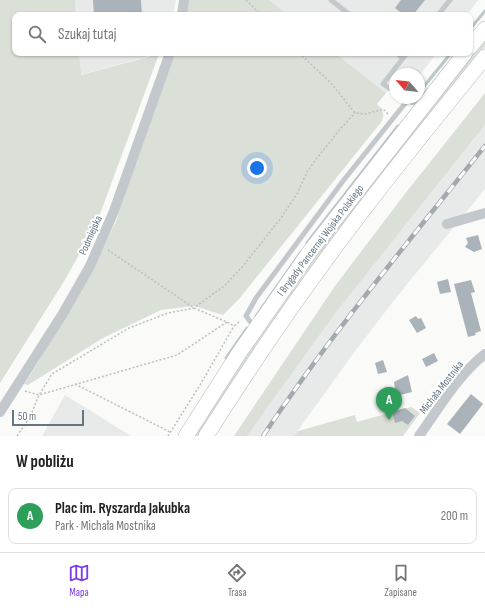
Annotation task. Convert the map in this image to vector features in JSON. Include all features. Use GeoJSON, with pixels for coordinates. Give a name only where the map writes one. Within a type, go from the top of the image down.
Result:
{"type":"FeatureCollection","features":[{"type":"Feature","properties":{"kind":"main road"},"geometry":{"type":"LineString","coordinates":[[473,43],[485,29]]}},
{"type":"Feature","properties":{"kind":"main road","name":"I Brygady Pancernej Wojska Polskiego"},"geometry":{"type":"LineString","coordinates":[[186,436],[255,329],[311,250],[463,56]]}},
{"type":"Feature","properties":{"kind":"main road","name":"I Brygady Pancernej Wojska Polskiego"},"geometry":{"type":"LineString","coordinates":[[206,436],[294,303],[348,229],[485,57]]}},
{"type":"Feature","properties":{"kind":"street"},"geometry":{"type":"LineString","coordinates":[[182,12],[184,0]]}},
{"type":"Feature","properties":{"kind":"street","name":"Podmiejska"},"geometry":{"type":"LineString","coordinates":[[0,411],[62,315],[90,266],[114,211],[169,56]]}},
{"type":"Feature","properties":{"kind":"street"},"geometry":{"type":"LineString","coordinates":[[447,224],[485,213]]}},
{"type":"Feature","properties":{"kind":"street","name":"Michała Mostnika"},"geometry":{"type":"LineString","coordinates":[[419,436],[453,388],[485,354]]}},
{"type":"Feature","properties":{"kind":"lane"},"geometry":{"type":"LineString","coordinates":[[331,0],[346,12]]}},
{"type":"Feature","properties":{"kind":"lane"},"geometry":{"type":"LineString","coordinates":[[440,12],[450,0]]}},
{"type":"Feature","properties":{"kind":"lane"},"geometry":{"type":"LineString","coordinates":[[395,68],[403,58],[401,56]]}},
{"type":"Feature","properties":{"kind":"lane"},"geometry":{"type":"LineString","coordinates":[[389,76],[383,84],[389,88]]}},
{"type":"Feature","properties":{"kind":"lane"},"geometry":{"type":"LineString","coordinates":[[255,329],[246,316],[256,298],[343,181],[393,118],[402,104]]}},
{"type":"Feature","properties":{"kind":"path"},"geometry":{"type":"LineString","coordinates":[[246,0],[258,12]]}},
{"type":"Feature","properties":{"kind":"path"},"geometry":{"type":"LineString","coordinates":[[302,56],[331,83],[355,113],[366,114],[383,109],[393,118]]}},
{"type":"Feature","properties":{"kind":"path"},"geometry":{"type":"LineString","coordinates":[[17,436],[30,417],[52,374],[129,328],[168,313],[194,308],[224,286],[243,266],[289,206],[314,162],[355,113]]}},
{"type":"Feature","properties":{"kind":"path"},"geometry":{"type":"LineString","coordinates":[[100,244],[194,308],[234,326]]}},
{"type":"Feature","properties":{"kind":"path"},"geometry":{"type":"LineString","coordinates":[[168,436],[200,385],[234,326],[246,316]]}},
{"type":"Feature","properties":{"kind":"path"},"geometry":{"type":"LineString","coordinates":[[16,388],[40,395],[177,355],[226,322]]}},
{"type":"Feature","properties":{"kind":"path"},"geometry":{"type":"LineString","coordinates":[[74,384],[170,432]]}},
{"type":"Feature","properties":{"kind":"shaded area"},"geometry":{"type":"Polygon","coordinates":[[[0,0],[75,0],[76,12],[12,12],[12,56],[79,56],[81,75],[152,56],[158,56],[96,225],[63,283],[0,383],[0,0]]]}},
{"type":"Feature","properties":{"kind":"shaded area"},"geometry":{"type":"Polygon","coordinates":[[[75,0],[176,0],[174,12],[76,12],[75,0]]]}},
{"type":"Feature","properties":{"kind":"shaded area"},"geometry":{"type":"Polygon","coordinates":[[[189,0],[269,0],[284,12],[187,12],[189,0]]]}},
{"type":"Feature","properties":{"kind":"shaded area"},"geometry":{"type":"Polygon","coordinates":[[[269,0],[478,0],[469,12],[284,12],[269,0]]]}},
{"type":"Feature","properties":{"kind":"shaded area"},"geometry":{"type":"Polygon","coordinates":[[[485,35],[485,47],[389,167],[199,436],[191,436],[288,290],[469,56],[473,56],[473,51],[485,35]]]}},
{"type":"Feature","properties":{"kind":"shaded area"},"geometry":{"type":"Polygon","coordinates":[[[79,56],[149,56],[80,75],[79,56]]]}},
{"type":"Feature","properties":{"kind":"shaded area"},"geometry":{"type":"Polygon","coordinates":[[[171,56],[339,56],[386,93],[377,104],[382,111],[382,121],[239,299],[223,315],[194,306],[161,310],[103,338],[28,385],[24,384],[36,366],[101,252],[117,219],[171,56]]]}},
{"type":"Feature","properties":{"kind":"shaded area"},"geometry":{"type":"Polygon","coordinates":[[[339,56],[435,56],[425,68],[389,68],[389,89],[386,93],[339,56]]]}},
{"type":"Feature","properties":{"kind":"shaded area"},"geometry":{"type":"Polygon","coordinates":[[[485,93],[485,125],[334,315],[247,436],[234,436],[335,286],[404,195],[485,93]]]}},
{"type":"Feature","properties":{"kind":"shaded area"},"geometry":{"type":"Polygon","coordinates":[[[485,125],[485,189],[395,299],[294,436],[247,436],[334,315],[485,125]]]}},
{"type":"Feature","properties":{"kind":"shaded area"},"geometry":{"type":"Polygon","coordinates":[[[65,395],[131,436],[42,436],[65,395]]]}},
{"type":"Feature","properties":{"kind":"shaded area"},"geometry":{"type":"Polygon","coordinates":[[[411,407],[420,413],[403,436],[294,436],[298,431],[355,415],[357,422],[411,407]]]}},
{"type":"Feature","properties":{"kind":"building"},"geometry":{"type":"Polygon","coordinates":[[[93,0],[141,0],[142,12],[94,12],[93,0]]]}},
{"type":"Feature","properties":{"kind":"building"},"geometry":{"type":"Polygon","coordinates":[[[401,0],[425,0],[415,12],[400,12],[395,8],[401,0]]]}},
{"type":"Feature","properties":{"kind":"building"},"geometry":{"type":"Polygon","coordinates":[[[478,235],[482,249],[474,252],[465,247],[468,243],[466,238],[478,235]]]}},
{"type":"Feature","properties":{"kind":"building"},"geometry":{"type":"Polygon","coordinates":[[[448,279],[451,292],[440,294],[437,282],[448,279]]]}},
{"type":"Feature","properties":{"kind":"building"},"geometry":{"type":"Polygon","coordinates":[[[471,280],[475,292],[471,293],[481,331],[475,333],[476,335],[468,337],[454,284],[471,280]]]}},
{"type":"Feature","properties":{"kind":"building"},"geometry":{"type":"Polygon","coordinates":[[[416,316],[418,319],[421,318],[426,328],[417,333],[409,320],[416,316]]]}},
{"type":"Feature","properties":{"kind":"building"},"geometry":{"type":"Polygon","coordinates":[[[434,353],[438,361],[426,367],[422,359],[434,353]]]}},
{"type":"Feature","properties":{"kind":"building"},"geometry":{"type":"Polygon","coordinates":[[[383,360],[387,372],[378,374],[375,363],[383,360]]]}},
{"type":"Feature","properties":{"kind":"building"},"geometry":{"type":"Polygon","coordinates":[[[408,375],[412,392],[396,396],[394,382],[408,375]]]}},
{"type":"Feature","properties":{"kind":"building"},"geometry":{"type":"Polygon","coordinates":[[[471,394],[483,404],[460,434],[447,424],[471,394]]]}},
{"type":"Feature","properties":{"kind":"building"},"geometry":{"type":"Polygon","coordinates":[[[405,408],[415,416],[408,425],[402,421],[395,423],[392,412],[405,408]]]}},
{"type":"Feature","properties":{"kind":"waterway"},"geometry":{"type":"LineString","coordinates":[[473,25],[485,11]]}},
{"type":"Feature","properties":{"kind":"waterway"},"geometry":{"type":"LineString","coordinates":[[425,85],[449,56]]}},
{"type":"Feature","properties":{"kind":"waterway"},"geometry":{"type":"LineString","coordinates":[[307,243],[398,126]]}},
{"type":"Feature","properties":{"kind":"waterway"},"geometry":{"type":"LineString","coordinates":[[256,316],[301,252]]}},
{"type":"Feature","properties":{"kind":"waterway"},"geometry":{"type":"LineString","coordinates":[[226,358],[247,328]]}},
{"type":"Feature","properties":{"kind":"railway"},"geometry":{"type":"LineString","coordinates":[[263,436],[315,361],[485,146]]}},
{"type":"Feature","properties":{"kind":"place","name":"Plac im. Ryszarda Jakubka"},"geometry":{"type":"Point","coordinates":[389,420]}}]}
